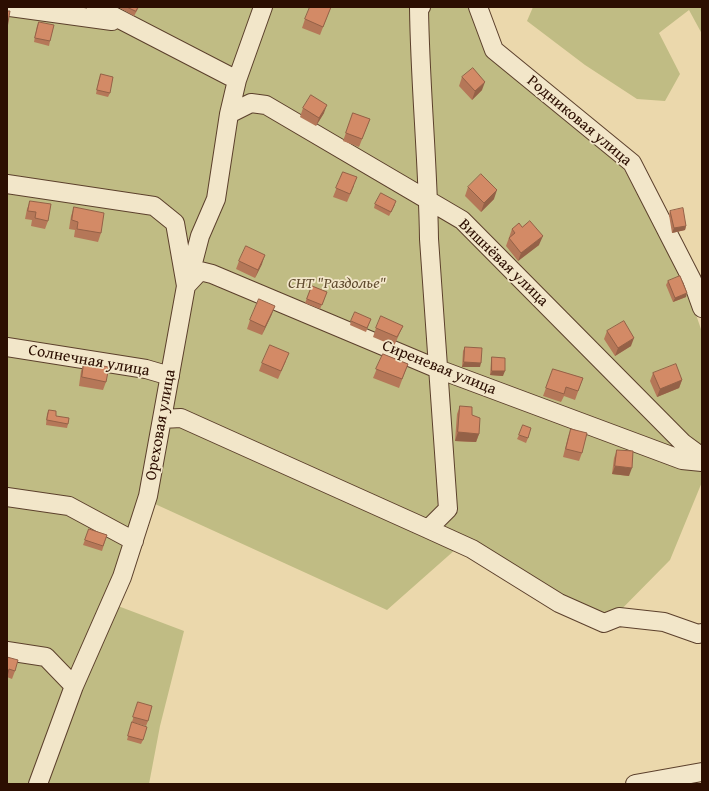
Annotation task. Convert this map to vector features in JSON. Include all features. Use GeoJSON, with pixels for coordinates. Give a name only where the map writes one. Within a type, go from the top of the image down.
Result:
{"type":"FeatureCollection","features":[{"type":"Feature","properties":{"kind":"street"},"geometry":{"type":"LineString","coordinates":[[10,7],[123,22]]}},
{"type":"Feature","properties":{"kind":"street"},"geometry":{"type":"LineString","coordinates":[[96,7],[237,80]]}},
{"type":"Feature","properties":{"kind":"street"},"geometry":{"type":"LineString","coordinates":[[186,286],[200,236],[216,199],[229,114],[237,80],[263,7]]}},
{"type":"Feature","properties":{"kind":"street"},"geometry":{"type":"LineString","coordinates":[[421,7],[419,8],[420,57],[429,239],[448,509],[428,529]]}},
{"type":"Feature","properties":{"kind":"street","name":"Родниковая улица"},"geometry":{"type":"LineString","coordinates":[[478,7],[494,50],[632,163],[692,280],[702,308]]}},
{"type":"Feature","properties":{"kind":"street","name":"Вишнёвая улица"},"geometry":{"type":"LineString","coordinates":[[229,114],[251,103],[266,105],[462,220],[683,443],[702,457]]}},
{"type":"Feature","properties":{"kind":"street","name":"Ореховая улица"},"geometry":{"type":"LineString","coordinates":[[7,184],[154,206],[175,223],[186,286],[148,496],[122,578],[74,686],[38,784]]}},
{"type":"Feature","properties":{"kind":"street","name":"Сиреневая улица"},"geometry":{"type":"LineString","coordinates":[[186,286],[200,270],[212,274],[438,369],[682,460],[702,462]]}},
{"type":"Feature","properties":{"kind":"street","name":"Солнечная улица"},"geometry":{"type":"LineString","coordinates":[[7,347],[146,369],[170,376]]}},
{"type":"Feature","properties":{"kind":"street"},"geometry":{"type":"LineString","coordinates":[[162,419],[181,418],[472,549],[559,603],[604,623],[619,617],[664,622],[698,634],[702,633]]}},
{"type":"Feature","properties":{"kind":"street"},"geometry":{"type":"LineString","coordinates":[[7,498],[69,506],[134,541]]}},
{"type":"Feature","properties":{"kind":"street"},"geometry":{"type":"LineString","coordinates":[[7,651],[46,657],[74,686]]}},
{"type":"Feature","properties":{"kind":"street"},"geometry":{"type":"LineString","coordinates":[[635,784],[702,772]]}},
{"type":"Feature","properties":{"kind":"green space","name":"СНТ \"Раздолье\""},"geometry":{"type":"Polygon","coordinates":[[[7,7],[473,7],[484,46],[622,166],[684,280],[702,332],[702,482],[670,560],[604,627],[456,549],[387,610],[155,504],[118,606],[184,631],[160,726],[149,784],[7,784],[7,7]]]}},
{"type":"Feature","properties":{"kind":"green space"},"geometry":{"type":"Polygon","coordinates":[[[533,7],[702,7],[702,34],[689,10],[659,33],[680,74],[665,101],[637,99],[585,65],[527,21],[533,7]]]}},
{"type":"Feature","properties":{"kind":"building"},"geometry":{"type":"Polygon","coordinates":[[[127,7],[138,7],[136,11],[127,7]]]}},
{"type":"Feature","properties":{"kind":"building"},"geometry":{"type":"Polygon","coordinates":[[[310,7],[331,7],[323,27],[305,19],[310,7]]]}},
{"type":"Feature","properties":{"kind":"building"},"geometry":{"type":"Polygon","coordinates":[[[7,11],[10,11],[7,28],[7,11]]]}},
{"type":"Feature","properties":{"kind":"building"},"geometry":{"type":"Polygon","coordinates":[[[39,22],[54,25],[50,41],[35,38],[39,22]]]}},
{"type":"Feature","properties":{"kind":"building"},"geometry":{"type":"Polygon","coordinates":[[[473,68],[485,82],[475,91],[462,77],[473,68]]]}},
{"type":"Feature","properties":{"kind":"building"},"geometry":{"type":"Polygon","coordinates":[[[101,74],[113,77],[110,93],[97,90],[101,74]]]}},
{"type":"Feature","properties":{"kind":"building"},"geometry":{"type":"Polygon","coordinates":[[[311,95],[327,105],[319,118],[303,108],[311,95]]]}},
{"type":"Feature","properties":{"kind":"building"},"geometry":{"type":"Polygon","coordinates":[[[353,113],[370,119],[362,139],[346,133],[353,113]]]}},
{"type":"Feature","properties":{"kind":"building"},"geometry":{"type":"Polygon","coordinates":[[[343,172],[357,177],[350,194],[336,188],[343,172]]]}},
{"type":"Feature","properties":{"kind":"building"},"geometry":{"type":"Polygon","coordinates":[[[481,174],[497,190],[484,203],[468,187],[481,174]]]}},
{"type":"Feature","properties":{"kind":"building"},"geometry":{"type":"Polygon","coordinates":[[[381,193],[396,201],[391,212],[375,204],[381,193]]]}},
{"type":"Feature","properties":{"kind":"building"},"geometry":{"type":"Polygon","coordinates":[[[30,201],[51,204],[48,221],[35,218],[36,212],[28,211],[30,201]]]}},
{"type":"Feature","properties":{"kind":"building"},"geometry":{"type":"Polygon","coordinates":[[[74,207],[104,213],[101,233],[77,229],[78,222],[72,220],[74,207]]]}},
{"type":"Feature","properties":{"kind":"building"},"geometry":{"type":"Polygon","coordinates":[[[683,208],[686,226],[674,228],[670,211],[683,208]]]}},
{"type":"Feature","properties":{"kind":"building"},"geometry":{"type":"Polygon","coordinates":[[[530,221],[543,236],[521,253],[509,238],[515,233],[512,229],[519,223],[522,227],[530,221]]]}},
{"type":"Feature","properties":{"kind":"building"},"geometry":{"type":"Polygon","coordinates":[[[246,246],[265,255],[258,270],[239,261],[246,246]]]}},
{"type":"Feature","properties":{"kind":"building"},"geometry":{"type":"Polygon","coordinates":[[[680,276],[687,293],[675,298],[668,281],[680,276]]]}},
{"type":"Feature","properties":{"kind":"building"},"geometry":{"type":"Polygon","coordinates":[[[312,286],[327,292],[322,305],[307,299],[312,286]]]}},
{"type":"Feature","properties":{"kind":"building"},"geometry":{"type":"Polygon","coordinates":[[[259,299],[275,306],[265,327],[250,320],[259,299]]]}},
{"type":"Feature","properties":{"kind":"building"},"geometry":{"type":"Polygon","coordinates":[[[355,312],[371,319],[367,328],[351,321],[355,312]]]}},
{"type":"Feature","properties":{"kind":"building"},"geometry":{"type":"Polygon","coordinates":[[[381,316],[403,326],[397,337],[376,328],[381,316]]]}},
{"type":"Feature","properties":{"kind":"building"},"geometry":{"type":"Polygon","coordinates":[[[624,321],[634,338],[618,348],[607,331],[624,321]]]}},
{"type":"Feature","properties":{"kind":"building"},"geometry":{"type":"Polygon","coordinates":[[[270,345],[289,353],[281,371],[262,363],[270,345]]]}},
{"type":"Feature","properties":{"kind":"building"},"geometry":{"type":"Polygon","coordinates":[[[465,347],[482,348],[481,363],[464,362],[465,347]]]}},
{"type":"Feature","properties":{"kind":"building"},"geometry":{"type":"Polygon","coordinates":[[[383,354],[408,364],[402,379],[376,369],[383,354]]]}},
{"type":"Feature","properties":{"kind":"building"},"geometry":{"type":"Polygon","coordinates":[[[492,357],[505,358],[505,371],[492,371],[492,357]]]}},
{"type":"Feature","properties":{"kind":"building"},"geometry":{"type":"Polygon","coordinates":[[[84,363],[109,367],[106,382],[82,377],[84,363]]]}},
{"type":"Feature","properties":{"kind":"building"},"geometry":{"type":"Polygon","coordinates":[[[676,364],[682,380],[660,389],[653,373],[676,364]]]}},
{"type":"Feature","properties":{"kind":"building"},"geometry":{"type":"Polygon","coordinates":[[[553,369],[583,378],[578,391],[566,387],[564,394],[546,388],[553,369]]]}},
{"type":"Feature","properties":{"kind":"building"},"geometry":{"type":"Polygon","coordinates":[[[460,406],[472,407],[472,415],[480,418],[479,434],[458,432],[460,406]]]}},
{"type":"Feature","properties":{"kind":"building"},"geometry":{"type":"Polygon","coordinates":[[[49,410],[56,411],[56,416],[69,418],[68,424],[47,420],[49,410]]]}},
{"type":"Feature","properties":{"kind":"building"},"geometry":{"type":"Polygon","coordinates":[[[523,425],[531,428],[528,438],[519,435],[523,425]]]}},
{"type":"Feature","properties":{"kind":"building"},"geometry":{"type":"Polygon","coordinates":[[[571,429],[587,433],[582,453],[566,449],[571,429]]]}},
{"type":"Feature","properties":{"kind":"building"},"geometry":{"type":"Polygon","coordinates":[[[617,450],[633,451],[632,468],[615,466],[617,450]]]}},
{"type":"Feature","properties":{"kind":"building"},"geometry":{"type":"Polygon","coordinates":[[[89,529],[107,535],[103,546],[85,540],[89,529]]]}},
{"type":"Feature","properties":{"kind":"building"},"geometry":{"type":"Polygon","coordinates":[[[7,657],[18,660],[15,671],[9,669],[7,676],[7,657]]]}},
{"type":"Feature","properties":{"kind":"building"},"geometry":{"type":"Polygon","coordinates":[[[138,702],[152,706],[148,721],[133,717],[138,702]]]}},
{"type":"Feature","properties":{"kind":"building"},"geometry":{"type":"Polygon","coordinates":[[[132,722],[147,727],[143,740],[128,736],[132,722]]]}}]}
